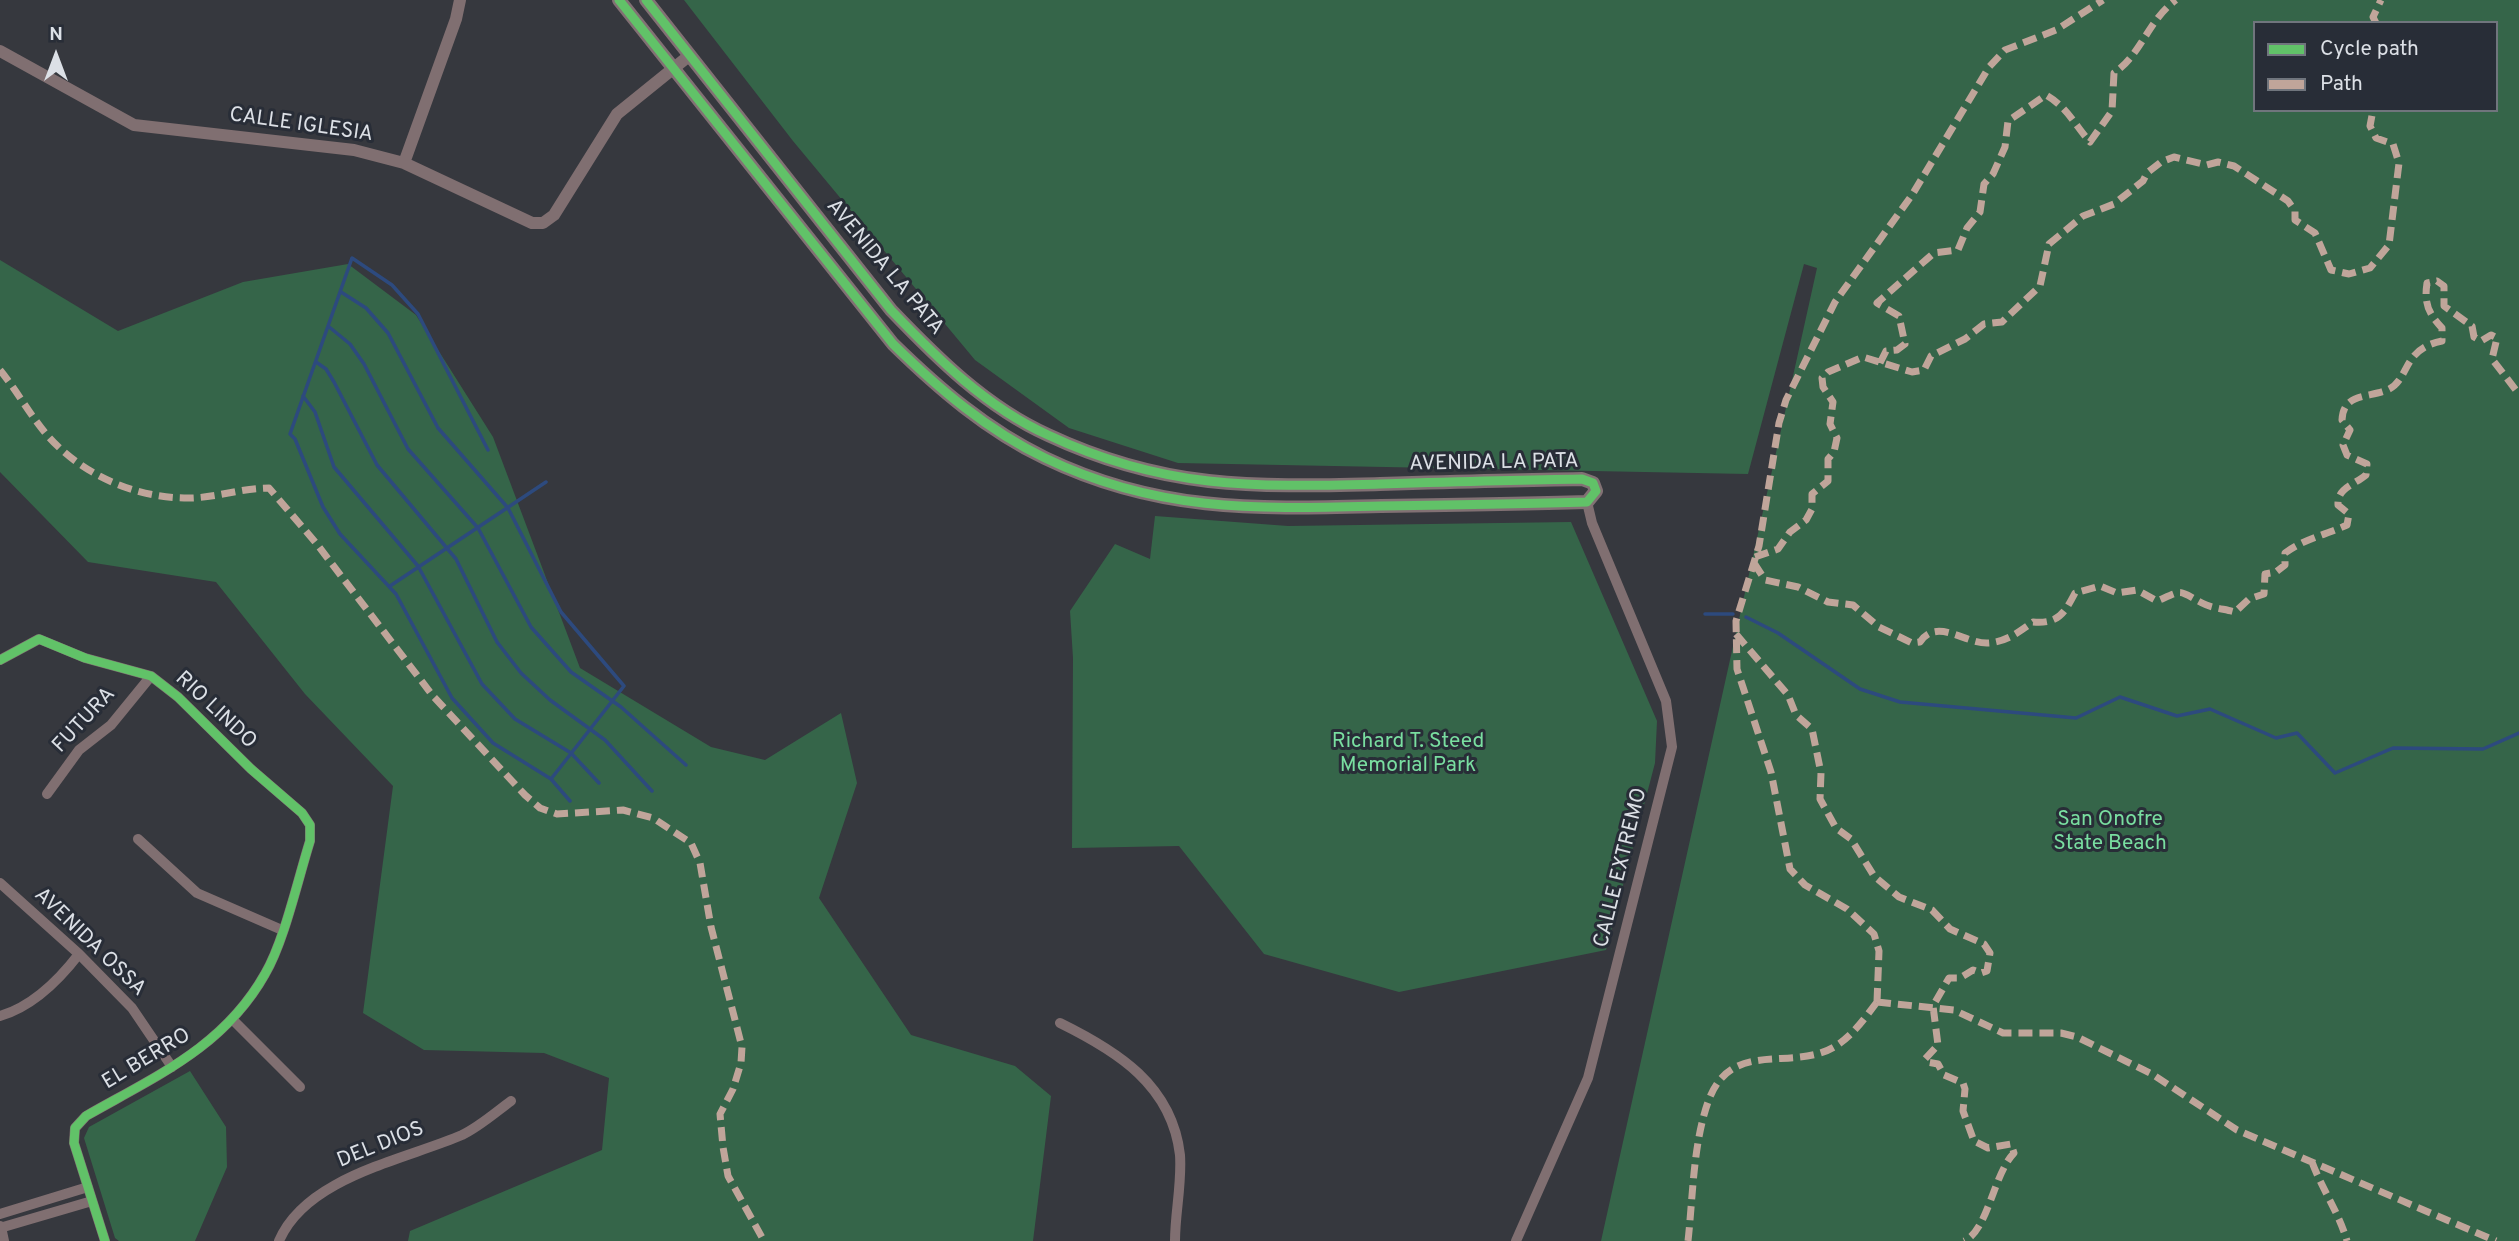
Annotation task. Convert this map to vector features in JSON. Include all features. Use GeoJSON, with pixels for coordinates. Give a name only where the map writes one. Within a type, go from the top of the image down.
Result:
{"type":"FeatureCollection","features":[{"type":"Feature","properties":{"kind":"main road","name":"AVENIDA LA PATA"},"geometry":{"type":"LineString","coordinates":[[619,0],[893,344],[931,382],[982,421],[1045,458],[1156,497],[1255,509],[1587,502],[1596,491],[1589,480],[1582,479],[1253,487],[1193,481],[1119,464],[1046,435],[974,389],[934,354],[891,310],[646,0]]}},
{"type":"Feature","properties":{"kind":"street"},"geometry":{"type":"LineString","coordinates":[[404,163],[456,19],[460,0]]}},
{"type":"Feature","properties":{"kind":"street","name":"CALLE IGLESIA"},"geometry":{"type":"LineString","coordinates":[[0,51],[134,125],[320,144],[404,163],[527,222],[543,223],[554,215],[609,124],[633,99],[690,55]]}},
{"type":"Feature","properties":{"kind":"street","name":"CALLE EXTREMO"},"geometry":{"type":"LineString","coordinates":[[1516,1241],[1588,1078],[1672,747],[1666,701],[1592,523],[1587,502]]}},
{"type":"Feature","properties":{"kind":"street","name":"RIO LINDO"},"geometry":{"type":"LineString","coordinates":[[0,660],[39,639],[85,658],[151,676],[178,697],[251,769],[302,813],[310,825]]}},
{"type":"Feature","properties":{"kind":"street","name":"FUTURA"},"geometry":{"type":"LineString","coordinates":[[47,794],[79,750],[111,725],[151,676]]}},
{"type":"Feature","properties":{"kind":"street","name":"EL BERRO"},"geometry":{"type":"LineString","coordinates":[[88,1187],[74,1143],[75,1128],[86,1116],[202,1049],[233,1020],[266,973],[310,841],[310,825]]}},
{"type":"Feature","properties":{"kind":"street"},"geometry":{"type":"LineString","coordinates":[[138,839],[197,893],[282,930]]}},
{"type":"Feature","properties":{"kind":"street","name":"AVENIDA OSSA"},"geometry":{"type":"LineString","coordinates":[[0,883],[79,954],[132,1008],[172,1067]]}},
{"type":"Feature","properties":{"kind":"street"},"geometry":{"type":"LineString","coordinates":[[0,1016],[19,1011],[66,971],[79,954]]}},
{"type":"Feature","properties":{"kind":"street"},"geometry":{"type":"LineString","coordinates":[[233,1020],[300,1087]]}},
{"type":"Feature","properties":{"kind":"street"},"geometry":{"type":"LineString","coordinates":[[1059,1023],[1108,1047],[1144,1079],[1171,1119],[1180,1155],[1175,1241]]}},
{"type":"Feature","properties":{"kind":"street","name":"DEL DIOS"},"geometry":{"type":"LineString","coordinates":[[278,1241],[283,1231],[316,1195],[348,1178],[465,1134],[511,1101]]}},
{"type":"Feature","properties":{"kind":"street"},"geometry":{"type":"LineString","coordinates":[[0,1214],[88,1187],[105,1241]]}},
{"type":"Feature","properties":{"kind":"street"},"geometry":{"type":"LineString","coordinates":[[3,1241],[0,1228],[92,1201]]}},
{"type":"Feature","properties":{"kind":"green space","name":"San Onofre State Beach"},"geometry":{"type":"Polygon","coordinates":[[[684,0],[2519,0],[2519,1241],[1601,1241],[1817,268],[1804,264],[1748,474],[1178,463],[1069,428],[975,360],[793,141],[684,0]]]}},
{"type":"Feature","properties":{"kind":"green space"},"geometry":{"type":"Polygon","coordinates":[[[0,260],[118,331],[243,282],[348,264],[416,315],[493,437],[580,668],[711,747],[765,760],[841,713],[857,783],[819,898],[911,1035],[1015,1066],[1051,1096],[1033,1241],[408,1241],[410,1231],[602,1150],[609,1078],[544,1053],[424,1050],[363,1013],[393,786],[305,694],[216,582],[88,562],[0,472],[0,260]]]}},
{"type":"Feature","properties":{"kind":"green space","name":"Richard T. Steed Memorial Park"},"geometry":{"type":"Polygon","coordinates":[[[1155,516],[1288,526],[1571,522],[1657,721],[1655,763],[1606,950],[1399,992],[1264,954],[1179,846],[1072,848],[1073,658],[1070,611],[1115,544],[1150,559],[1155,516]]]}},
{"type":"Feature","properties":{"kind":"green space"},"geometry":{"type":"Polygon","coordinates":[[[190,1071],[226,1127],[227,1167],[195,1241],[119,1241],[115,1238],[84,1138],[89,1127],[190,1071]]]}},
{"type":"Feature","properties":{"kind":"waterway"},"geometry":{"type":"LineString","coordinates":[[488,450],[418,314],[392,285],[352,258],[290,434],[295,439],[323,507],[340,534],[396,594],[452,698],[493,743],[551,779]]}},
{"type":"Feature","properties":{"kind":"waterway"},"geometry":{"type":"LineString","coordinates":[[341,292],[366,308],[388,333],[438,428],[508,508],[561,612],[624,686],[551,779],[570,801]]}},
{"type":"Feature","properties":{"kind":"waterway"},"geometry":{"type":"LineString","coordinates":[[328,326],[350,344],[364,364],[408,449],[478,528],[531,627],[571,672],[621,707],[686,765]]}},
{"type":"Feature","properties":{"kind":"waterway"},"geometry":{"type":"LineString","coordinates":[[316,362],[326,369],[334,382],[377,465],[456,559],[497,642],[521,673],[550,700],[605,740],[652,791]]}},
{"type":"Feature","properties":{"kind":"waterway"},"geometry":{"type":"LineString","coordinates":[[303,396],[315,412],[334,467],[418,566],[482,684],[515,719],[571,753],[599,783]]}},
{"type":"Feature","properties":{"kind":"waterway"},"geometry":{"type":"LineString","coordinates":[[390,586],[546,482]]}},
{"type":"Feature","properties":{"kind":"waterway"},"geometry":{"type":"LineString","coordinates":[[1705,614],[1733,614]]}},
{"type":"Feature","properties":{"kind":"waterway"},"geometry":{"type":"LineString","coordinates":[[1746,617],[1778,633],[1860,689],[1900,702],[2076,718],[2120,697],[2177,716],[2210,709],[2276,738],[2297,733],[2335,773],[2393,748],[2483,749],[2519,733]]}},
{"type":"Feature","properties":{"kind":"marked path"},"geometry":{"type":"LineString","coordinates":[[1877,1002],[1879,951],[1874,934],[1847,909],[1805,885],[1790,869],[1771,772],[1737,669],[1736,621],[1759,546],[1779,423],[1786,400],[1835,302],[1912,195],[1989,67],[2005,50],[2056,30],[2103,0]]}},
{"type":"Feature","properties":{"kind":"marked path"},"geometry":{"type":"LineString","coordinates":[[1880,363],[1886,351],[1897,350],[1905,344],[1899,316],[1877,303],[1934,253],[1958,250],[1967,228],[1980,212],[1984,184],[1993,174],[2005,147],[2008,121],[2046,95],[2065,111],[2090,142],[2112,111],[2114,73],[2131,57],[2159,17],[2176,0]]}},
{"type":"Feature","properties":{"kind":"marked path"},"geometry":{"type":"LineString","coordinates":[[2375,21],[2373,17],[2381,0]]}},
{"type":"Feature","properties":{"kind":"marked path"},"geometry":{"type":"LineString","coordinates":[[1755,557],[1778,549],[1790,532],[1806,520],[1812,509],[1812,494],[1828,481],[1828,459],[1834,452],[1837,438],[1830,424],[1833,402],[1823,387],[1822,378],[1828,372],[1863,357],[1912,372],[1924,370],[1931,356],[1965,339],[1984,324],[2002,322],[2040,286],[2049,244],[2083,216],[2114,204],[2143,181],[2147,173],[2161,162],[2174,157],[2207,165],[2218,162],[2234,166],[2288,201],[2295,211],[2295,220],[2315,233],[2331,270],[2349,274],[2370,268],[2389,245],[2399,163],[2393,144],[2376,138],[2370,126],[2373,112]]}},
{"type":"Feature","properties":{"kind":"marked path"},"geometry":{"type":"LineString","coordinates":[[1754,563],[1765,580],[1798,587],[1828,602],[1853,605],[1879,627],[1912,643],[1920,642],[1935,632],[1979,642],[2001,641],[2033,622],[2054,619],[2063,612],[2075,593],[2100,586],[2117,593],[2137,590],[2157,601],[2181,593],[2206,605],[2235,612],[2249,599],[2264,594],[2265,574],[2276,572],[2285,565],[2285,553],[2347,525],[2349,514],[2338,505],[2338,499],[2343,491],[2366,475],[2367,464],[2347,455],[2343,445],[2350,430],[2342,420],[2343,411],[2358,398],[2394,386],[2419,351],[2442,341],[2442,328],[2430,312],[2427,302],[2427,283],[2437,281],[2444,286],[2444,306],[2472,326],[2474,337],[2481,341],[2491,335],[2497,338],[2492,359],[2519,394]]}},
{"type":"Feature","properties":{"kind":"marked path"},"geometry":{"type":"LineString","coordinates":[[0,370],[47,435],[76,461],[109,481],[146,493],[184,498],[269,488],[316,543],[433,696],[540,808],[557,814],[623,810],[653,818],[691,843],[700,863],[711,927],[742,1047],[741,1063],[733,1089],[720,1114],[728,1176],[764,1241]]}},
{"type":"Feature","properties":{"kind":"marked path"},"geometry":{"type":"LineString","coordinates":[[1736,634],[1788,695],[1796,715],[1812,729],[1821,773],[1820,799],[1836,828],[1851,839],[1874,876],[1899,897],[1932,910],[1950,929],[1984,944],[1990,953],[1987,971],[1981,973],[1973,970],[1960,978],[1949,978],[1933,1006],[1938,1045],[1925,1059],[1938,1064],[1944,1075],[1963,1083],[1963,1111],[1974,1141],[1988,1148],[2011,1144],[2014,1153],[2001,1175],[1979,1226],[1964,1241]]}},
{"type":"Feature","properties":{"kind":"marked path"},"geometry":{"type":"LineString","coordinates":[[1877,1002],[1954,1010],[2003,1033],[2061,1033],[2077,1037],[2152,1074],[2237,1130],[2496,1241]]}},
{"type":"Feature","properties":{"kind":"marked path"},"geometry":{"type":"LineString","coordinates":[[1688,1241],[1699,1136],[1708,1102],[1717,1084],[1727,1072],[1740,1065],[1827,1051],[1852,1033],[1877,1002]]}},
{"type":"Feature","properties":{"kind":"marked path"},"geometry":{"type":"LineString","coordinates":[[2312,1162],[2347,1241]]}},
{"type":"Feature","properties":{"kind":"cycle path"},"geometry":{"type":"LineString","coordinates":[[619,0],[893,344],[964,407],[1003,435],[1045,458],[1087,476],[1128,489],[1169,498],[1251,507],[1587,502],[1596,491],[1593,483],[1582,479],[1335,485],[1211,481],[1132,466],[1091,453],[1025,424],[964,380],[891,310],[646,0]]}},
{"type":"Feature","properties":{"kind":"cycle path"},"geometry":{"type":"LineString","coordinates":[[0,660],[39,639],[85,658],[151,676],[178,697],[251,769],[302,813],[310,825],[310,841],[278,945],[265,974],[248,999],[230,1021],[209,1040],[163,1073],[86,1116],[75,1128],[74,1143],[105,1241]]}}]}
